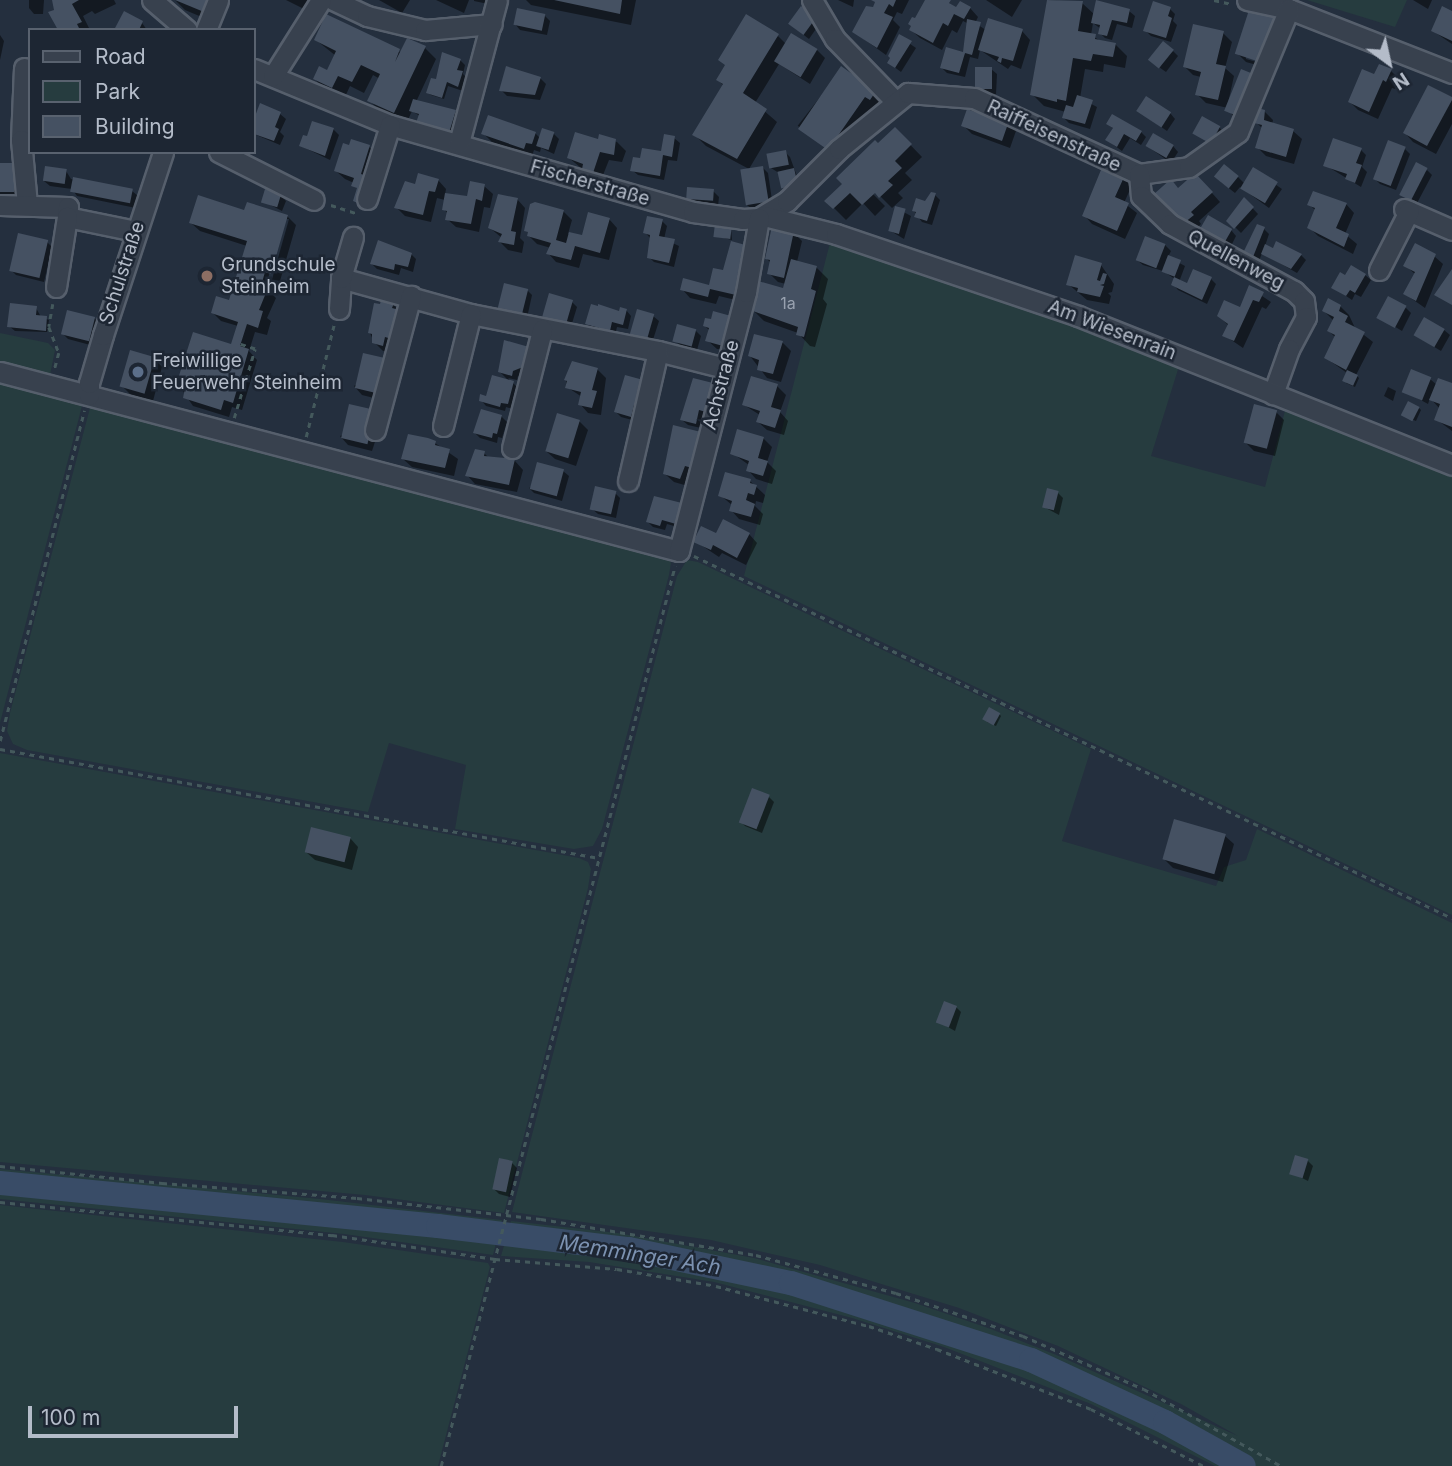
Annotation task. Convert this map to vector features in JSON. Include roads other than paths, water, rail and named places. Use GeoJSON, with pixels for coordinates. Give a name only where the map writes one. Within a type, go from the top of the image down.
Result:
{"type":"FeatureCollection","features":[{"type":"Feature","properties":{"kind":"street"},"geometry":{"type":"LineString","coordinates":[[152,0],[185,28]]}},
{"type":"Feature","properties":{"kind":"street"},"geometry":{"type":"LineString","coordinates":[[207,28],[218,0]]}},
{"type":"Feature","properties":{"kind":"street"},"geometry":{"type":"LineString","coordinates":[[273,76],[321,0]]}},
{"type":"Feature","properties":{"kind":"street"},"geometry":{"type":"LineString","coordinates":[[334,0],[367,16],[425,30],[492,24]]}},
{"type":"Feature","properties":{"kind":"street"},"geometry":{"type":"LineString","coordinates":[[459,143],[497,0]]}},
{"type":"Feature","properties":{"kind":"street"},"geometry":{"type":"LineString","coordinates":[[762,217],[787,201],[839,149],[895,101],[835,39],[812,0]]}},
{"type":"Feature","properties":{"kind":"street"},"geometry":{"type":"LineString","coordinates":[[1247,0],[1289,9],[1452,73]]}},
{"type":"Feature","properties":{"kind":"street","name":"Raiffeisenstraße"},"geometry":{"type":"LineString","coordinates":[[895,101],[908,93],[974,98],[1139,174],[1189,167],[1238,132],[1289,9]]}},
{"type":"Feature","properties":{"kind":"street"},"geometry":{"type":"LineString","coordinates":[[24,68],[21,140],[27,205]]}},
{"type":"Feature","properties":{"kind":"street","name":"Fischerstraße"},"geometry":{"type":"LineString","coordinates":[[256,70],[390,125],[693,212],[743,219],[762,217]]}},
{"type":"Feature","properties":{"kind":"street"},"geometry":{"type":"LineString","coordinates":[[368,199],[390,125]]}},
{"type":"Feature","properties":{"kind":"street","name":"Schulstraße"},"geometry":{"type":"LineString","coordinates":[[89,395],[89,383],[135,232],[162,154]]}},
{"type":"Feature","properties":{"kind":"street"},"geometry":{"type":"LineString","coordinates":[[223,154],[314,200]]}},
{"type":"Feature","properties":{"kind":"street","name":"Quellenweg"},"geometry":{"type":"LineString","coordinates":[[1139,174],[1142,196],[1170,224],[1294,291],[1304,301],[1306,317],[1289,349],[1273,394]]}},
{"type":"Feature","properties":{"kind":"street"},"geometry":{"type":"LineString","coordinates":[[0,205],[68,207],[56,287]]}},
{"type":"Feature","properties":{"kind":"street"},"geometry":{"type":"LineString","coordinates":[[1380,270],[1407,210],[1452,230]]}},
{"type":"Feature","properties":{"kind":"street"},"geometry":{"type":"LineString","coordinates":[[66,217],[135,232]]}},
{"type":"Feature","properties":{"kind":"street","name":"Achstraße"},"geometry":{"type":"LineString","coordinates":[[89,395],[679,551],[746,292],[762,217]]}},
{"type":"Feature","properties":{"kind":"street","name":"Am Wiesenrain"},"geometry":{"type":"LineString","coordinates":[[762,217],[836,234],[1065,311],[1452,465]]}},
{"type":"Feature","properties":{"kind":"street"},"geometry":{"type":"LineString","coordinates":[[339,309],[341,278],[353,237]]}},
{"type":"Feature","properties":{"kind":"street"},"geometry":{"type":"LineString","coordinates":[[341,278],[471,314],[658,351],[725,368]]}},
{"type":"Feature","properties":{"kind":"street"},"geometry":{"type":"LineString","coordinates":[[375,430],[411,296]]}},
{"type":"Feature","properties":{"kind":"street"},"geometry":{"type":"LineString","coordinates":[[443,426],[471,314]]}},
{"type":"Feature","properties":{"kind":"street"},"geometry":{"type":"LineString","coordinates":[[512,448],[542,330]]}},
{"type":"Feature","properties":{"kind":"street"},"geometry":{"type":"LineString","coordinates":[[628,481],[658,351]]}},
{"type":"Feature","properties":{"kind":"street"},"geometry":{"type":"LineString","coordinates":[[0,372],[89,395]]}},
{"type":"Feature","properties":{"kind":"waterway","name":"Memminger Ach"},"geometry":{"type":"LineString","coordinates":[[0,1183],[438,1226],[629,1249],[791,1283],[1031,1360],[1165,1422],[1244,1466]]}},
{"type":"Feature","properties":{"kind":"place","name":"Grundschule Steinheim"},"geometry":{"type":"Point","coordinates":[207,276]}},
{"type":"Feature","properties":{"kind":"place","name":"Freiwillige Feuerwehr Steinheim"},"geometry":{"type":"Point","coordinates":[138,372]}}]}
